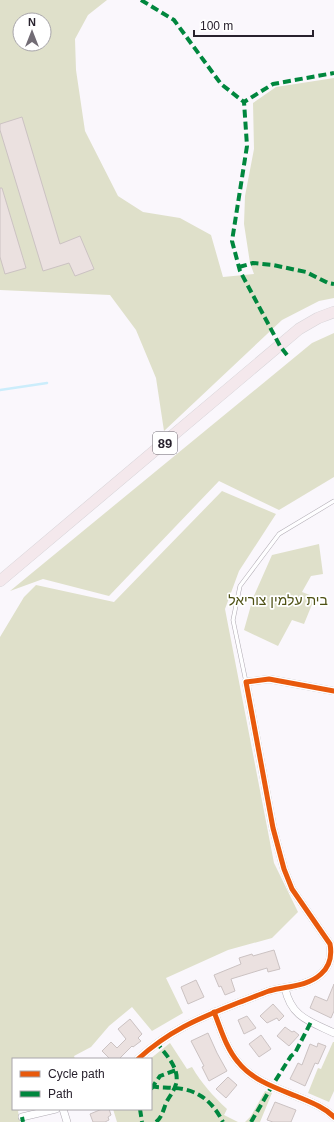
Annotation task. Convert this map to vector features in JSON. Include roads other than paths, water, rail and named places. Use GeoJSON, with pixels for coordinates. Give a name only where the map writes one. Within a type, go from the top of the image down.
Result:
{"type":"FeatureCollection","features":[{"type":"Feature","properties":{"kind":"highway","name":"89"},"geometry":{"type":"LineString","coordinates":[[0,582],[299,329],[318,318],[334,312]]}},
{"type":"Feature","properties":{"kind":"street"},"geometry":{"type":"LineString","coordinates":[[139,1058],[157,1043],[192,1021],[269,991],[303,984],[321,974],[327,966],[330,959],[332,946],[292,888],[284,869],[273,828],[246,682],[269,678],[334,691]]}},
{"type":"Feature","properties":{"kind":"street"},"geometry":{"type":"LineString","coordinates":[[285,988],[293,1010],[305,1020],[334,1033]]}},
{"type":"Feature","properties":{"kind":"street"},"geometry":{"type":"LineString","coordinates":[[214,1012],[232,1054],[243,1068],[259,1079],[325,1109],[334,1117]]}},
{"type":"Feature","properties":{"kind":"street"},"geometry":{"type":"LineString","coordinates":[[22,1116],[51,1110]]}},
{"type":"Feature","properties":{"kind":"street"},"geometry":{"type":"LineString","coordinates":[[63,1110],[67,1122]]}},
{"type":"Feature","properties":{"kind":"lane"},"geometry":{"type":"LineString","coordinates":[[246,682],[233,620],[240,586],[279,534],[334,501]]}},
{"type":"Feature","properties":{"kind":"waterway"},"geometry":{"type":"LineString","coordinates":[[0,390],[47,383]]}},
{"type":"Feature","properties":{"kind":"park label","name":"בית עלמין צוריאל"},"geometry":{"type":"Point","coordinates":[278,600]}}]}
